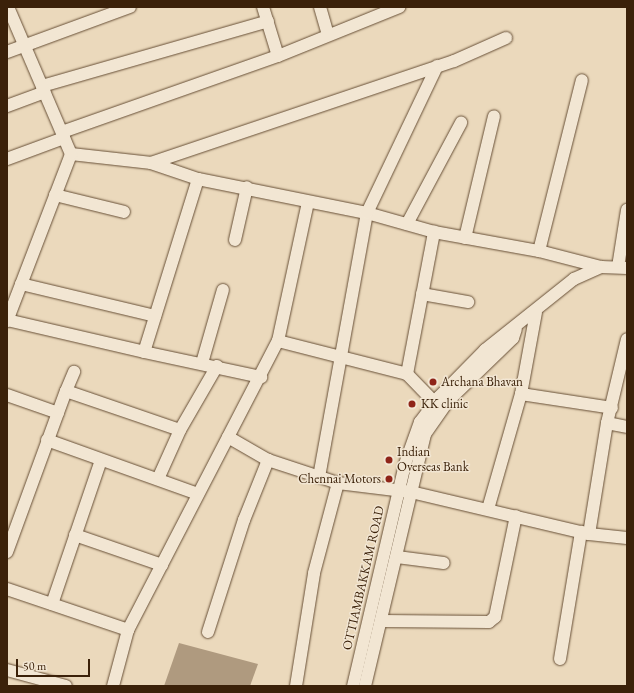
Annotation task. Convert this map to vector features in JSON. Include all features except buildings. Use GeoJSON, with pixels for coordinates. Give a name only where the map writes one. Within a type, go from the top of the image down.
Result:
{"type":"FeatureCollection","features":[{"type":"Feature","properties":{"kind":"street"},"geometry":{"type":"LineString","coordinates":[[8,7],[71,154],[21,284],[10,302],[7,321],[144,352],[217,366],[261,377]]}},
{"type":"Feature","properties":{"kind":"street"},"geometry":{"type":"LineString","coordinates":[[7,52],[130,7]]}},
{"type":"Feature","properties":{"kind":"street"},"geometry":{"type":"LineString","coordinates":[[263,7],[278,56]]}},
{"type":"Feature","properties":{"kind":"street"},"geometry":{"type":"LineString","coordinates":[[320,7],[328,35]]}},
{"type":"Feature","properties":{"kind":"street"},"geometry":{"type":"LineString","coordinates":[[7,159],[63,135],[278,56],[328,35],[373,12],[399,7]]}},
{"type":"Feature","properties":{"kind":"street"},"geometry":{"type":"LineString","coordinates":[[7,106],[43,89],[268,21]]}},
{"type":"Feature","properties":{"kind":"street"},"geometry":{"type":"LineString","coordinates":[[151,163],[437,66],[506,38]]}},
{"type":"Feature","properties":{"kind":"street"},"geometry":{"type":"LineString","coordinates":[[319,477],[343,360],[367,213],[437,66]]}},
{"type":"Feature","properties":{"kind":"street"},"geometry":{"type":"LineString","coordinates":[[539,250],[582,80]]}},
{"type":"Feature","properties":{"kind":"street"},"geometry":{"type":"LineString","coordinates":[[465,238],[494,116]]}},
{"type":"Feature","properties":{"kind":"street"},"geometry":{"type":"LineString","coordinates":[[407,224],[461,123]]}},
{"type":"Feature","properties":{"kind":"street"},"geometry":{"type":"LineString","coordinates":[[71,154],[151,163],[198,179],[367,213],[434,232],[539,250],[601,267]]}},
{"type":"Feature","properties":{"kind":"street"},"geometry":{"type":"LineString","coordinates":[[144,352],[198,179]]}},
{"type":"Feature","properties":{"kind":"street"},"geometry":{"type":"LineString","coordinates":[[235,240],[247,188]]}},
{"type":"Feature","properties":{"kind":"street"},"geometry":{"type":"LineString","coordinates":[[55,195],[124,212]]}},
{"type":"Feature","properties":{"kind":"street"},"geometry":{"type":"LineString","coordinates":[[113,686],[128,630],[198,494],[261,377],[278,341],[308,202]]}},
{"type":"Feature","properties":{"kind":"street"},"geometry":{"type":"LineString","coordinates":[[623,268],[627,210]]}},
{"type":"Feature","properties":{"kind":"street"},"geometry":{"type":"LineString","coordinates":[[406,374],[434,232]]}},
{"type":"Feature","properties":{"kind":"street","name":"OTTIAMBAKKAM ROAD"},"geometry":{"type":"LineString","coordinates":[[365,686],[397,557],[413,438],[438,405],[490,346],[506,332],[516,329],[574,279],[601,267],[623,268]]}},
{"type":"Feature","properties":{"kind":"street"},"geometry":{"type":"LineString","coordinates":[[21,284],[155,316]]}},
{"type":"Feature","properties":{"kind":"street"},"geometry":{"type":"LineString","coordinates":[[202,363],[224,290]]}},
{"type":"Feature","properties":{"kind":"street"},"geometry":{"type":"LineString","coordinates":[[422,294],[468,302]]}},
{"type":"Feature","properties":{"kind":"street"},"geometry":{"type":"LineString","coordinates":[[488,509],[521,394],[536,312]]}},
{"type":"Feature","properties":{"kind":"street"},"geometry":{"type":"LineString","coordinates":[[560,659],[607,423],[612,408],[627,340]]}},
{"type":"Feature","properties":{"kind":"street"},"geometry":{"type":"LineString","coordinates":[[278,341],[343,360],[406,374],[438,405]]}},
{"type":"Feature","properties":{"kind":"street"},"geometry":{"type":"LineString","coordinates":[[158,479],[180,430],[217,366]]}},
{"type":"Feature","properties":{"kind":"street"},"geometry":{"type":"LineString","coordinates":[[7,552],[47,440],[74,372]]}},
{"type":"Feature","properties":{"kind":"street"},"geometry":{"type":"LineString","coordinates":[[66,391],[180,430]]}},
{"type":"Feature","properties":{"kind":"street"},"geometry":{"type":"LineString","coordinates":[[521,394],[612,408]]}},
{"type":"Feature","properties":{"kind":"street"},"geometry":{"type":"LineString","coordinates":[[7,395],[58,413]]}},
{"type":"Feature","properties":{"kind":"street"},"geometry":{"type":"LineString","coordinates":[[607,423],[627,427]]}},
{"type":"Feature","properties":{"kind":"street"},"geometry":{"type":"LineString","coordinates":[[228,437],[268,460],[338,483],[405,491],[488,509],[585,533],[627,538]]}},
{"type":"Feature","properties":{"kind":"street"},"geometry":{"type":"LineString","coordinates":[[47,440],[198,494]]}},
{"type":"Feature","properties":{"kind":"street"},"geometry":{"type":"LineString","coordinates":[[52,604],[101,460]]}},
{"type":"Feature","properties":{"kind":"street"},"geometry":{"type":"LineString","coordinates":[[208,632],[244,520],[268,460]]}},
{"type":"Feature","properties":{"kind":"street"},"geometry":{"type":"LineString","coordinates":[[296,686],[314,573],[338,483]]}},
{"type":"Feature","properties":{"kind":"street","name":"OTTIAMBAKKAM ROAD"},"geometry":{"type":"LineString","coordinates":[[353,686],[405,491]]}},
{"type":"Feature","properties":{"kind":"street"},"geometry":{"type":"LineString","coordinates":[[382,621],[490,622],[495,618],[516,516]]}},
{"type":"Feature","properties":{"kind":"street"},"geometry":{"type":"LineString","coordinates":[[76,535],[162,565]]}},
{"type":"Feature","properties":{"kind":"street"},"geometry":{"type":"LineString","coordinates":[[397,557],[444,563]]}},
{"type":"Feature","properties":{"kind":"street"},"geometry":{"type":"LineString","coordinates":[[7,589],[128,630]]}},
{"type":"Feature","properties":{"kind":"street"},"geometry":{"type":"LineString","coordinates":[[7,670],[45,683],[66,686]]}},
{"type":"Feature","properties":{"kind":"shaded area"},"geometry":{"type":"Polygon","coordinates":[[[179,643],[258,664],[250,686],[164,686],[179,643]]]}},
{"type":"Feature","properties":{"kind":"place","name":"Archana Bhavan"},"geometry":{"type":"Point","coordinates":[433,382]}},
{"type":"Feature","properties":{"kind":"place","name":"KK clinic"},"geometry":{"type":"Point","coordinates":[412,404]}},
{"type":"Feature","properties":{"kind":"place","name":"Indian Overseas Bank"},"geometry":{"type":"Point","coordinates":[389,460]}},
{"type":"Feature","properties":{"kind":"place","name":"Chennai Motors"},"geometry":{"type":"Point","coordinates":[389,479]}}]}
